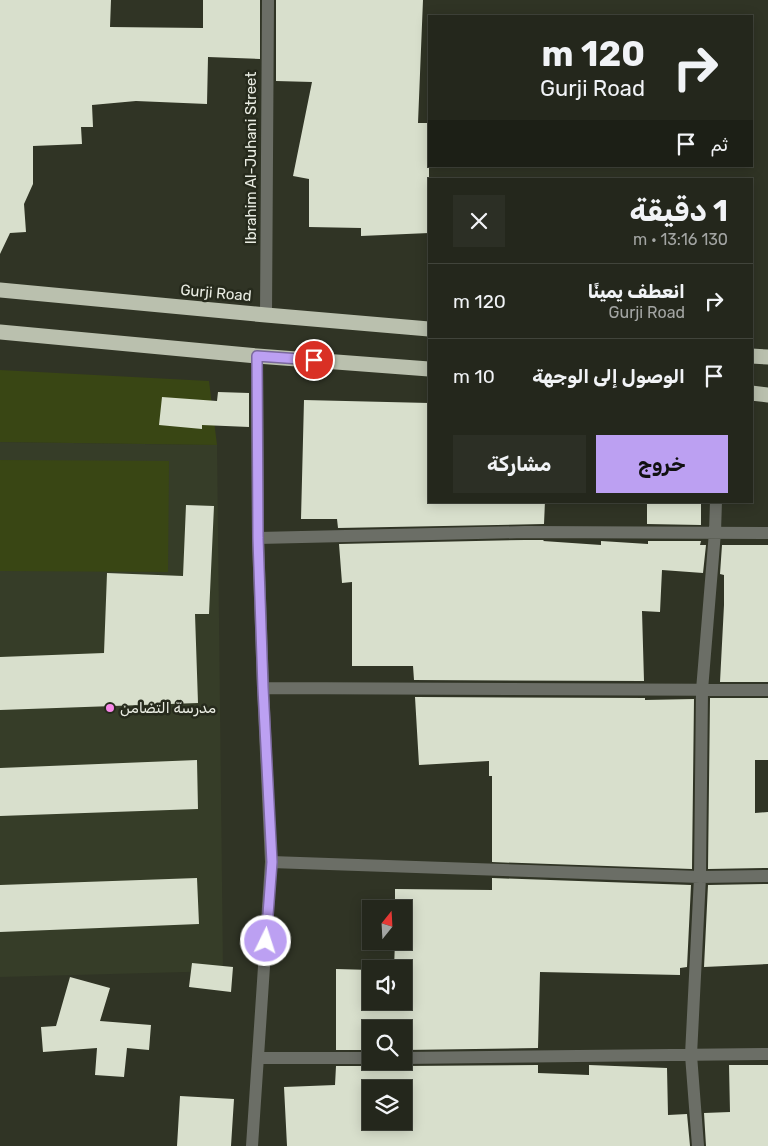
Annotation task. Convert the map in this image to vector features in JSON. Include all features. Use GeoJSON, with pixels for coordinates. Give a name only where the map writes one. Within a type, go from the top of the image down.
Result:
{"type":"FeatureCollection","features":[{"type":"Feature","properties":{"kind":"highway","name":"Gurji Road"},"geometry":{"type":"LineString","coordinates":[[0,290],[428,329]]}},
{"type":"Feature","properties":{"kind":"highway"},"geometry":{"type":"LineString","coordinates":[[0,332],[257,356],[428,369]]}},
{"type":"Feature","properties":{"kind":"highway"},"geometry":{"type":"LineString","coordinates":[[753,356],[768,357]]}},
{"type":"Feature","properties":{"kind":"highway"},"geometry":{"type":"LineString","coordinates":[[753,393],[768,395]]}},
{"type":"Feature","properties":{"kind":"street","name":"Ibrahim Al-Juhani Street"},"geometry":{"type":"LineString","coordinates":[[266,315],[268,0]]}},
{"type":"Feature","properties":{"kind":"street"},"geometry":{"type":"LineString","coordinates":[[252,1146],[272,862],[258,538],[257,356]]}},
{"type":"Feature","properties":{"kind":"street"},"geometry":{"type":"LineString","coordinates":[[698,1146],[691,1055],[700,877],[702,690],[716,503]]}},
{"type":"Feature","properties":{"kind":"street"},"geometry":{"type":"LineString","coordinates":[[258,538],[525,532],[768,533]]}},
{"type":"Feature","properties":{"kind":"street"},"geometry":{"type":"LineString","coordinates":[[263,688],[768,690]]}},
{"type":"Feature","properties":{"kind":"street"},"geometry":{"type":"LineString","coordinates":[[272,862],[700,877],[768,876]]}},
{"type":"Feature","properties":{"kind":"street"},"geometry":{"type":"LineString","coordinates":[[412,1058],[768,1054]]}},
{"type":"Feature","properties":{"kind":"street"},"geometry":{"type":"LineString","coordinates":[[258,1058],[362,1058]]}},
{"type":"Feature","properties":{"kind":"shaded area","name":"مدرسة التضامن"},"geometry":{"type":"Polygon","coordinates":[[[0,442],[217,445],[223,971],[0,977],[0,442]]]}},
{"type":"Feature","properties":{"kind":"green space"},"geometry":{"type":"Polygon","coordinates":[[[0,370],[209,381],[217,445],[0,442],[0,370]]]}},
{"type":"Feature","properties":{"kind":"green space"},"geometry":{"type":"Polygon","coordinates":[[[0,460],[169,461],[168,572],[0,571],[0,460]]]}},
{"type":"Feature","properties":{"kind":"building"},"geometry":{"type":"Polygon","coordinates":[[[0,0],[111,0],[110,27],[203,28],[203,0],[260,0],[260,59],[208,57],[207,104],[136,101],[92,105],[93,127],[81,127],[82,144],[33,146],[33,184],[24,204],[26,232],[10,233],[0,254],[0,0]]]}},
{"type":"Feature","properties":{"kind":"building"},"geometry":{"type":"Polygon","coordinates":[[[276,0],[423,0],[418,123],[428,123],[428,233],[361,236],[361,228],[309,227],[309,179],[293,176],[312,82],[276,81],[276,0]]]}},
{"type":"Feature","properties":{"kind":"building"},"geometry":{"type":"Polygon","coordinates":[[[218,392],[249,393],[249,427],[202,425],[202,429],[159,425],[162,397],[217,401],[218,392]]]}},
{"type":"Feature","properties":{"kind":"building"},"geometry":{"type":"Polygon","coordinates":[[[304,400],[428,403],[428,503],[545,503],[544,524],[338,528],[337,519],[301,519],[304,400]]]}},
{"type":"Feature","properties":{"kind":"building"},"geometry":{"type":"Polygon","coordinates":[[[647,503],[701,503],[701,525],[647,524],[647,503]]]}},
{"type":"Feature","properties":{"kind":"building"},"geometry":{"type":"Polygon","coordinates":[[[186,505],[214,506],[209,614],[195,614],[198,703],[0,710],[0,657],[104,653],[107,573],[183,576],[186,505]]]}},
{"type":"Feature","properties":{"kind":"building"},"geometry":{"type":"Polygon","coordinates":[[[544,540],[601,545],[601,541],[648,544],[648,541],[701,541],[700,545],[706,545],[703,573],[662,570],[660,612],[642,611],[644,681],[414,680],[413,666],[352,666],[352,582],[342,583],[339,544],[544,540]]]}},
{"type":"Feature","properties":{"kind":"building"},"geometry":{"type":"Polygon","coordinates":[[[722,545],[768,545],[768,682],[720,682],[724,605],[724,575],[720,574],[722,545]]]}},
{"type":"Feature","properties":{"kind":"building"},"geometry":{"type":"Polygon","coordinates":[[[415,697],[694,699],[692,869],[492,862],[492,776],[489,776],[489,761],[419,765],[415,697]]]}},
{"type":"Feature","properties":{"kind":"building"},"geometry":{"type":"Polygon","coordinates":[[[710,698],[768,698],[768,760],[755,760],[755,813],[768,812],[768,868],[708,869],[710,698]]]}},
{"type":"Feature","properties":{"kind":"building"},"geometry":{"type":"Polygon","coordinates":[[[197,760],[198,809],[0,816],[0,768],[197,760]]]}},
{"type":"Feature","properties":{"kind":"building"},"geometry":{"type":"Polygon","coordinates":[[[197,878],[199,924],[0,932],[0,885],[197,878]]]}},
{"type":"Feature","properties":{"kind":"building"},"geometry":{"type":"Polygon","coordinates":[[[492,878],[691,885],[687,967],[680,968],[680,975],[540,972],[538,1048],[412,1050],[412,1020],[362,1020],[362,1050],[336,1050],[336,969],[362,970],[362,1010],[412,1010],[412,960],[394,960],[395,950],[412,950],[412,900],[395,900],[395,889],[492,890],[492,878]]]}},
{"type":"Feature","properties":{"kind":"building"},"geometry":{"type":"Polygon","coordinates":[[[768,884],[768,964],[704,967],[708,885],[768,884]]]}},
{"type":"Feature","properties":{"kind":"building"},"geometry":{"type":"Polygon","coordinates":[[[192,963],[233,967],[231,992],[189,987],[192,963]]]}},
{"type":"Feature","properties":{"kind":"building"},"geometry":{"type":"Polygon","coordinates":[[[70,977],[110,988],[100,1021],[151,1025],[149,1050],[127,1048],[124,1077],[95,1075],[97,1048],[43,1052],[41,1027],[56,1026],[70,977]]]}},
{"type":"Feature","properties":{"kind":"building"},"geometry":{"type":"Polygon","coordinates":[[[538,1065],[538,1073],[589,1075],[589,1065],[667,1068],[668,1115],[687,1114],[690,1146],[287,1146],[284,1087],[335,1085],[336,1066],[362,1066],[362,1070],[412,1070],[412,1066],[538,1065]]]}},
{"type":"Feature","properties":{"kind":"building"},"geometry":{"type":"Polygon","coordinates":[[[729,1065],[768,1065],[768,1146],[706,1146],[704,1113],[730,1112],[729,1065]]]}},
{"type":"Feature","properties":{"kind":"building"},"geometry":{"type":"Polygon","coordinates":[[[180,1096],[234,1099],[231,1146],[177,1146],[180,1096]]]}},
{"type":"Feature","properties":{"kind":"place","name":"مدرسة التضامن"},"geometry":{"type":"Point","coordinates":[110,708]}},
{"type":"Feature","properties":{"kind":"route"},"geometry":{"type":"LineString","coordinates":[[266,941],[272,862],[258,538],[257,356],[314,360]]}}]}
